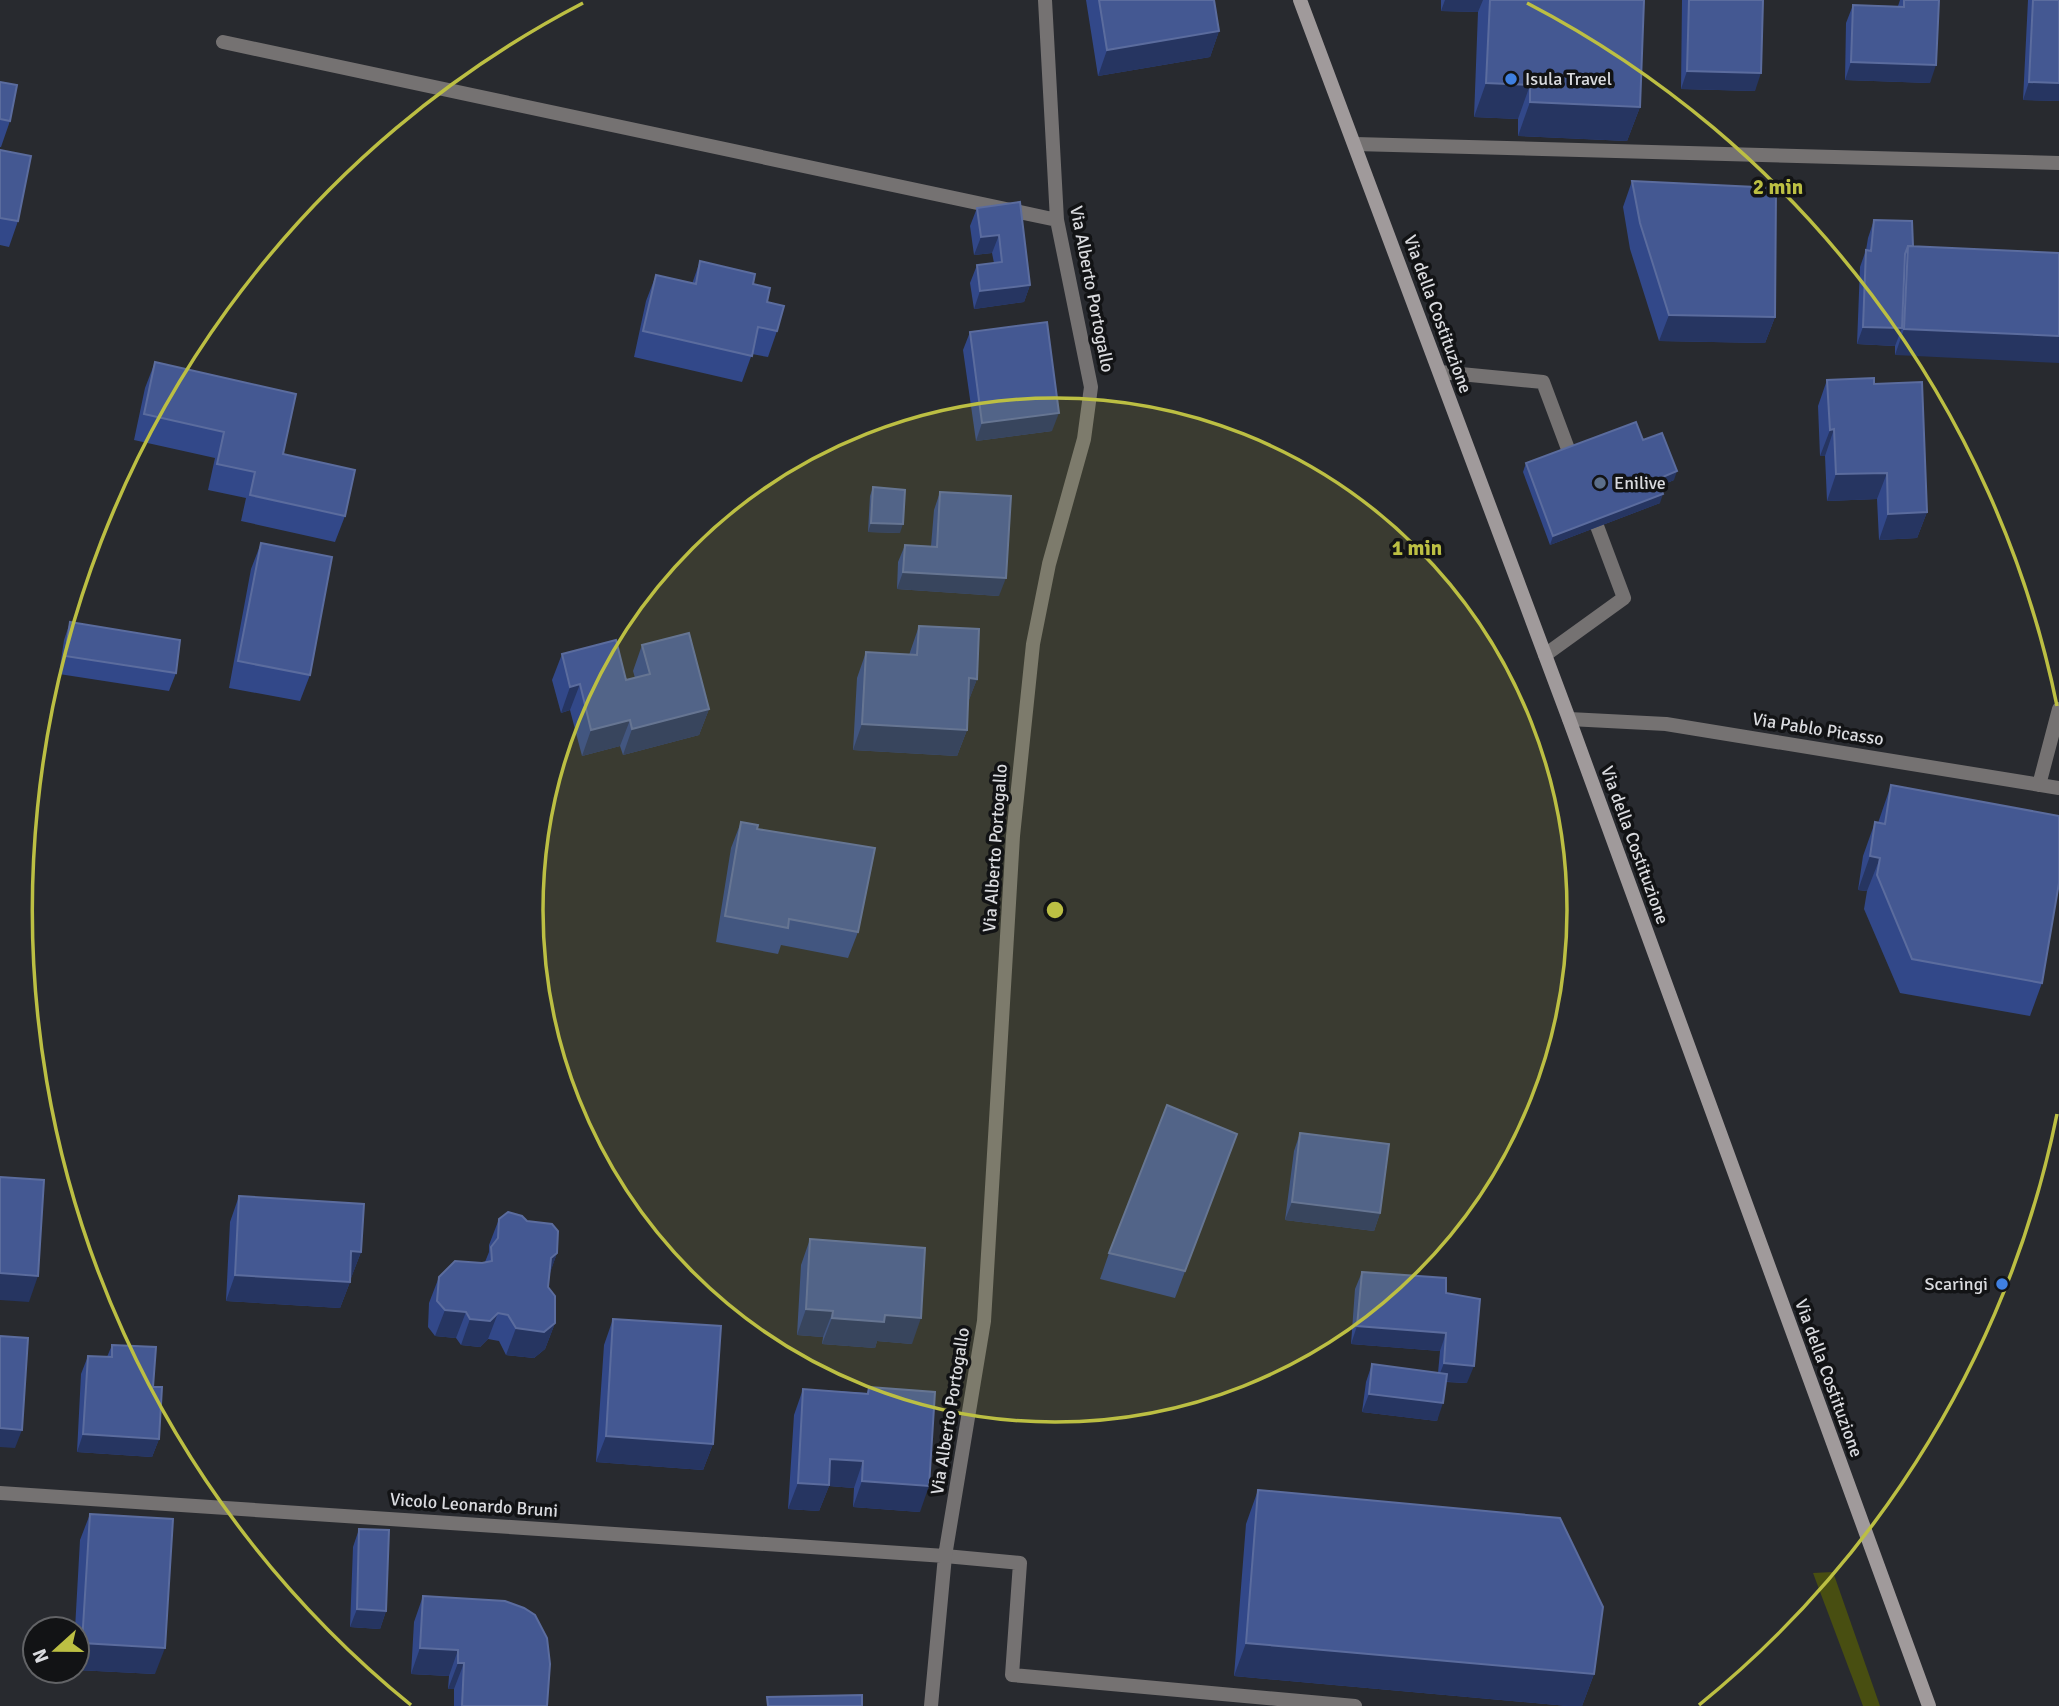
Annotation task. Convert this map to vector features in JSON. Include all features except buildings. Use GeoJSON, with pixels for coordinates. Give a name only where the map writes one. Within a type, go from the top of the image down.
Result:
{"type":"FeatureCollection","features":[{"type":"Feature","properties":{"kind":"main road","name":"Via della Costituzione"},"geometry":{"type":"LineString","coordinates":[[1300,0],[1569,719],[1928,1706]]}},
{"type":"Feature","properties":{"kind":"street","name":"Via Alberto Portogallo"},"geometry":{"type":"LineString","coordinates":[[931,1706],[945,1556],[984,1321],[1013,836],[1033,644],[1049,564],[1084,439],[1091,387],[1056,220],[1045,0]]}},
{"type":"Feature","properties":{"kind":"street"},"geometry":{"type":"LineString","coordinates":[[223,42],[1056,220]]}},
{"type":"Feature","properties":{"kind":"street"},"geometry":{"type":"LineString","coordinates":[[1355,144],[2059,163]]}},
{"type":"Feature","properties":{"kind":"street"},"geometry":{"type":"LineString","coordinates":[[1440,372],[1543,382],[1624,598],[1545,655]]}},
{"type":"Feature","properties":{"kind":"street"},"geometry":{"type":"LineString","coordinates":[[2039,785],[2059,709]]}},
{"type":"Feature","properties":{"kind":"street","name":"Via Pablo Picasso"},"geometry":{"type":"LineString","coordinates":[[1569,719],[1666,724],[2059,788]]}},
{"type":"Feature","properties":{"kind":"street","name":"Vicolo Leonardo Bruni"},"geometry":{"type":"LineString","coordinates":[[0,1493],[1020,1563],[1012,1675],[1355,1706]]}},
{"type":"Feature","properties":{"kind":"green space"},"geometry":{"type":"Polygon","coordinates":[[[1833,1572],[1880,1706],[1863,1706],[1813,1573],[1833,1572]]]}},
{"type":"Feature","properties":{"kind":"place","name":"Isula Travel"},"geometry":{"type":"Point","coordinates":[1511,79]}},
{"type":"Feature","properties":{"kind":"place","name":"Enilive"},"geometry":{"type":"Point","coordinates":[1600,483]}},
{"type":"Feature","properties":{"kind":"place","name":"Scaringi"},"geometry":{"type":"Point","coordinates":[2002,1284]}}]}
